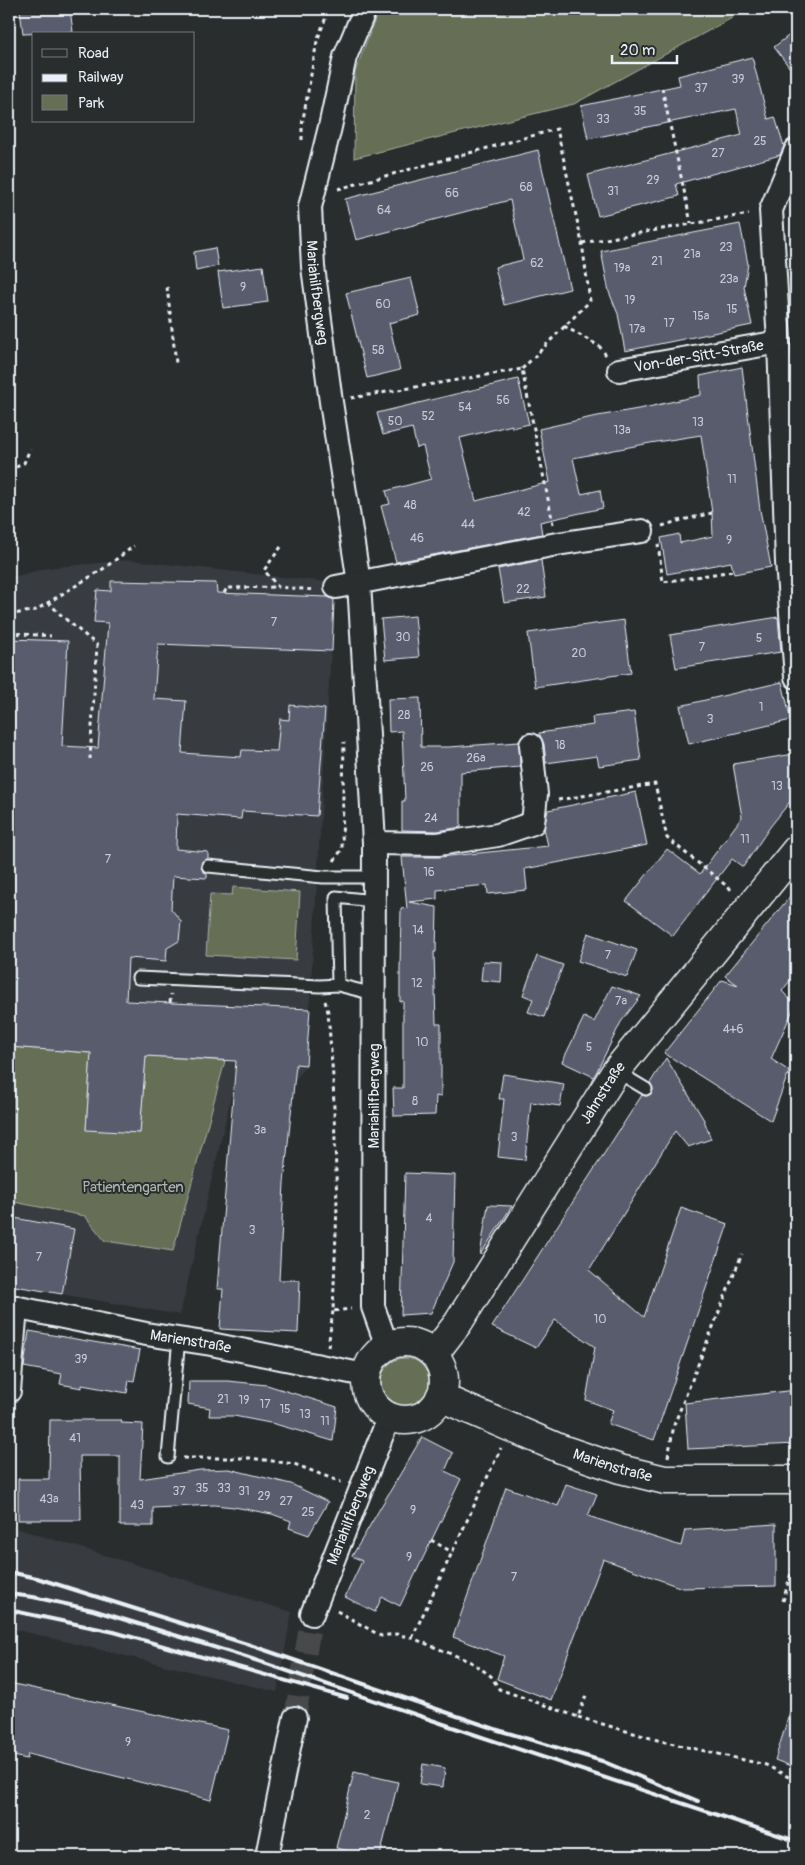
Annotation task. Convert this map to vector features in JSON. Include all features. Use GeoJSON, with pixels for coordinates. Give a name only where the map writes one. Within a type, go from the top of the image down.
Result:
{"type":"FeatureCollection","features":[{"type":"Feature","properties":{"kind":"street","name":"Mariahilfbergweg"},"geometry":{"type":"LineString","coordinates":[[365,9],[345,57],[310,207],[313,268],[331,402],[359,582],[374,844],[373,1307],[387,1346]]}},
{"type":"Feature","properties":{"kind":"street","name":"Von-der-Sitt-Straße"},"geometry":{"type":"LineString","coordinates":[[796,150],[771,210],[779,342],[787,562],[796,677]]}},
{"type":"Feature","properties":{"kind":"street","name":"Von-der-Sitt-Straße"},"geometry":{"type":"LineString","coordinates":[[619,370],[779,342]]}},
{"type":"Feature","properties":{"kind":"street"},"geometry":{"type":"LineString","coordinates":[[327,589],[557,544],[642,531]]}},
{"type":"Feature","properties":{"kind":"street"},"geometry":{"type":"LineString","coordinates":[[374,844],[438,844],[498,836],[533,823],[536,794],[531,745]]}},
{"type":"Feature","properties":{"kind":"street","name":"Jahnstraße"},"geometry":{"type":"LineString","coordinates":[[434,1354],[458,1323],[616,1071],[796,850]]}},
{"type":"Feature","properties":{"kind":"street","name":"Marienstraße"},"geometry":{"type":"LineString","coordinates":[[9,1391],[12,1307],[365,1375]]}},
{"type":"Feature","properties":{"kind":"street"},"geometry":{"type":"LineString","coordinates":[[399,1342],[412,1342],[423,1346],[434,1354],[440,1363],[444,1375],[444,1386],[440,1398],[429,1411],[413,1419],[401,1420],[389,1417],[378,1410],[370,1400],[365,1388],[365,1375],[369,1363],[376,1353],[387,1346],[399,1342]]}},
{"type":"Feature","properties":{"kind":"street","name":"Marienstraße"},"geometry":{"type":"LineString","coordinates":[[440,1398],[561,1449],[620,1469],[665,1480],[796,1480]]}},
{"type":"Feature","properties":{"kind":"street","name":"Mariahilfbergweg"},"geometry":{"type":"LineString","coordinates":[[314,1608],[389,1417]]}},
{"type":"Feature","properties":{"kind":"street"},"geometry":{"type":"LineString","coordinates":[[267,1856],[295,1718]]}},
{"type":"Feature","properties":{"kind":"lane"},"geometry":{"type":"LineString","coordinates":[[208,866],[323,877],[374,877]]}},
{"type":"Feature","properties":{"kind":"lane"},"geometry":{"type":"LineString","coordinates":[[338,985],[336,897],[374,901]]}},
{"type":"Feature","properties":{"kind":"lane"},"geometry":{"type":"LineString","coordinates":[[138,978],[320,986],[338,985],[374,994]]}},
{"type":"Feature","properties":{"kind":"lane"},"geometry":{"type":"LineString","coordinates":[[616,1071],[646,1089]]}},
{"type":"Feature","properties":{"kind":"lane"},"geometry":{"type":"LineString","coordinates":[[168,1457],[178,1338]]}},
{"type":"Feature","properties":{"kind":"path"},"geometry":{"type":"LineString","coordinates":[[662,88],[691,224]]}},
{"type":"Feature","properties":{"kind":"path"},"geometry":{"type":"LineString","coordinates":[[313,196],[557,129],[582,243],[590,301],[522,369],[331,402]]}},
{"type":"Feature","properties":{"kind":"path"},"geometry":{"type":"LineString","coordinates":[[582,243],[771,210]]}},
{"type":"Feature","properties":{"kind":"path"},"geometry":{"type":"LineString","coordinates":[[168,287],[176,363]]}},
{"type":"Feature","properties":{"kind":"path"},"geometry":{"type":"LineString","coordinates":[[564,326],[599,346]]}},
{"type":"Feature","properties":{"kind":"path"},"geometry":{"type":"LineString","coordinates":[[522,369],[557,544]]}},
{"type":"Feature","properties":{"kind":"path"},"geometry":{"type":"LineString","coordinates":[[9,471],[24,463],[30,449]]}},
{"type":"Feature","properties":{"kind":"path"},"geometry":{"type":"LineString","coordinates":[[678,521],[712,513]]}},
{"type":"Feature","properties":{"kind":"path"},"geometry":{"type":"LineString","coordinates":[[9,615],[36,610],[103,569],[134,546]]}},
{"type":"Feature","properties":{"kind":"path"},"geometry":{"type":"LineString","coordinates":[[278,587],[264,570],[281,547]]}},
{"type":"Feature","properties":{"kind":"path"},"geometry":{"type":"LineString","coordinates":[[660,556],[663,582],[733,572]]}},
{"type":"Feature","properties":{"kind":"path"},"geometry":{"type":"LineString","coordinates":[[224,593],[227,588],[278,587],[327,589]]}},
{"type":"Feature","properties":{"kind":"path"},"geometry":{"type":"LineString","coordinates":[[48,602],[97,645],[90,759]]}},
{"type":"Feature","properties":{"kind":"path"},"geometry":{"type":"LineString","coordinates":[[9,633],[51,636]]}},
{"type":"Feature","properties":{"kind":"path"},"geometry":{"type":"LineString","coordinates":[[535,804],[655,784],[667,838],[750,905]]}},
{"type":"Feature","properties":{"kind":"path"},"geometry":{"type":"LineString","coordinates":[[665,1480],[674,1425],[742,1254]]}},
{"type":"Feature","properties":{"kind":"path"},"geometry":{"type":"LineString","coordinates":[[328,1352],[333,1311]]}},
{"type":"Feature","properties":{"kind":"path"},"geometry":{"type":"LineString","coordinates":[[412,1638],[510,1428]]}},
{"type":"Feature","properties":{"kind":"path"},"geometry":{"type":"LineString","coordinates":[[168,1457],[250,1458],[294,1464],[339,1481]]}},
{"type":"Feature","properties":{"kind":"path"},"geometry":{"type":"LineString","coordinates":[[431,1540],[452,1552]]}},
{"type":"Feature","properties":{"kind":"path"},"geometry":{"type":"LineString","coordinates":[[783,1601],[796,1556]]}},
{"type":"Feature","properties":{"kind":"path"},"geometry":{"type":"LineString","coordinates":[[314,1608],[328,1606],[381,1636],[396,1634],[412,1638],[471,1662],[490,1676],[499,1689],[578,1717],[671,1743],[766,1765],[796,1780]]}},
{"type":"Feature","properties":{"kind":"path"},"geometry":{"type":"LineString","coordinates":[[578,1717],[587,1693]]}},
{"type":"Feature","properties":{"kind":"shaded area"},"geometry":{"type":"Polygon","coordinates":[[[129,560],[335,583],[306,1065],[294,1082],[235,1080],[180,1315],[9,1285],[9,578],[47,568],[129,560]]]}},
{"type":"Feature","properties":{"kind":"shaded area"},"geometry":{"type":"Polygon","coordinates":[[[9,1526],[292,1612],[277,1692],[9,1628],[9,1526]]]}},
{"type":"Feature","properties":{"kind":"green space"},"geometry":{"type":"Polygon","coordinates":[[[379,9],[728,9],[732,18],[574,104],[354,158],[355,72],[379,9]]]}},
{"type":"Feature","properties":{"kind":"green space"},"geometry":{"type":"Polygon","coordinates":[[[233,887],[300,892],[296,960],[206,955],[210,894],[232,895],[233,887]]]}},
{"type":"Feature","properties":{"kind":"green space","name":"Patientengarten"},"geometry":{"type":"Polygon","coordinates":[[[9,1047],[91,1053],[86,1129],[140,1133],[146,1056],[225,1061],[173,1251],[105,1241],[85,1216],[9,1201],[9,1047]]]}},
{"type":"Feature","properties":{"kind":"green space"},"geometry":{"type":"Polygon","coordinates":[[[405,1358],[414,1360],[422,1365],[427,1373],[429,1382],[427,1391],[422,1399],[414,1404],[405,1406],[396,1404],[388,1399],[383,1391],[381,1382],[383,1373],[388,1365],[396,1360],[405,1358]]]}},
{"type":"Feature","properties":{"kind":"building"},"geometry":{"type":"Polygon","coordinates":[[[20,9],[70,9],[73,32],[32,32],[32,34],[23,34],[20,9]]]}},
{"type":"Feature","properties":{"kind":"building"},"geometry":{"type":"Polygon","coordinates":[[[796,30],[796,76],[774,47],[796,30]]]}},
{"type":"Feature","properties":{"kind":"building"},"geometry":{"type":"Polygon","coordinates":[[[752,57],[768,119],[775,117],[784,146],[780,155],[676,184],[679,196],[598,216],[588,175],[742,135],[736,109],[588,139],[581,106],[680,85],[678,76],[752,57]]]}},
{"type":"Feature","properties":{"kind":"building"},"geometry":{"type":"Polygon","coordinates":[[[538,150],[570,289],[504,305],[495,267],[523,260],[510,200],[356,240],[345,199],[538,150]]]}},
{"type":"Feature","properties":{"kind":"building"},"geometry":{"type":"Polygon","coordinates":[[[740,224],[748,264],[744,287],[752,325],[625,351],[618,314],[609,292],[601,251],[740,224]]]}},
{"type":"Feature","properties":{"kind":"building"},"geometry":{"type":"Polygon","coordinates":[[[215,248],[218,266],[196,271],[194,252],[215,248]]]}},
{"type":"Feature","properties":{"kind":"building"},"geometry":{"type":"Polygon","coordinates":[[[263,266],[268,302],[223,308],[218,272],[263,266]]]}},
{"type":"Feature","properties":{"kind":"building"},"geometry":{"type":"Polygon","coordinates":[[[411,278],[420,315],[389,323],[400,370],[367,378],[346,293],[411,278]]]}},
{"type":"Feature","properties":{"kind":"building"},"geometry":{"type":"Polygon","coordinates":[[[742,367],[760,510],[771,567],[734,574],[731,562],[667,574],[661,538],[679,534],[680,543],[713,536],[712,513],[701,435],[573,458],[581,494],[600,490],[603,508],[540,522],[542,534],[396,562],[381,506],[390,504],[386,491],[431,479],[423,446],[417,448],[412,428],[383,435],[377,413],[518,379],[529,424],[512,428],[512,425],[460,438],[476,501],[550,482],[539,429],[701,395],[700,376],[742,367]]]}},
{"type":"Feature","properties":{"kind":"building"},"geometry":{"type":"Polygon","coordinates":[[[541,560],[546,597],[504,603],[498,569],[541,560]]]}},
{"type":"Feature","properties":{"kind":"building"},"geometry":{"type":"Polygon","coordinates":[[[111,581],[216,583],[217,593],[328,597],[334,600],[332,651],[158,644],[154,699],[186,701],[182,753],[241,757],[242,750],[277,751],[280,719],[289,720],[290,705],[325,709],[317,816],[242,811],[241,819],[177,814],[176,849],[208,852],[208,859],[202,861],[201,866],[203,872],[207,873],[207,878],[173,876],[171,909],[181,921],[179,941],[167,948],[166,961],[128,958],[126,1001],[310,1009],[306,1065],[296,1064],[284,1183],[279,1280],[300,1280],[298,1333],[220,1329],[223,1289],[217,1289],[236,1061],[146,1056],[140,1133],[86,1130],[91,1053],[9,1047],[9,639],[68,641],[62,746],[98,748],[108,623],[94,622],[97,590],[111,591],[111,581]]]}},
{"type":"Feature","properties":{"kind":"building"},"geometry":{"type":"Polygon","coordinates":[[[415,616],[419,657],[385,660],[381,619],[415,616]]]}},
{"type":"Feature","properties":{"kind":"building"},"geometry":{"type":"Polygon","coordinates":[[[778,617],[781,652],[676,668],[670,635],[778,617]]]}},
{"type":"Feature","properties":{"kind":"building"},"geometry":{"type":"Polygon","coordinates":[[[624,620],[631,673],[535,687],[528,633],[624,620]]]}},
{"type":"Feature","properties":{"kind":"building"},"geometry":{"type":"Polygon","coordinates":[[[782,682],[791,720],[689,744],[680,706],[782,682]]]}},
{"type":"Feature","properties":{"kind":"building"},"geometry":{"type":"Polygon","coordinates":[[[420,698],[421,747],[519,742],[520,767],[461,772],[461,827],[437,831],[402,830],[402,801],[405,801],[402,731],[389,732],[388,699],[420,698]]]}},
{"type":"Feature","properties":{"kind":"building"},"geometry":{"type":"Polygon","coordinates":[[[634,712],[641,760],[599,766],[597,756],[546,763],[544,744],[539,733],[593,725],[592,717],[634,712]]]}},
{"type":"Feature","properties":{"kind":"building"},"geometry":{"type":"Polygon","coordinates":[[[794,754],[796,794],[770,827],[743,867],[732,859],[673,936],[626,901],[667,849],[700,874],[742,817],[733,764],[794,754]]]}},
{"type":"Feature","properties":{"kind":"building"},"geometry":{"type":"Polygon","coordinates":[[[636,792],[647,845],[525,869],[527,890],[488,894],[487,885],[437,890],[437,899],[409,902],[437,907],[436,952],[434,952],[436,1024],[441,1024],[441,1097],[436,1096],[435,1115],[394,1116],[393,1088],[403,1088],[403,1001],[400,1002],[401,908],[407,909],[402,857],[440,857],[548,846],[544,828],[548,810],[636,792]]]}},
{"type":"Feature","properties":{"kind":"building"},"geometry":{"type":"Polygon","coordinates":[[[796,889],[796,973],[782,991],[795,1005],[771,1059],[789,1071],[771,1121],[664,1053],[722,980],[738,985],[725,976],[796,889]]]}},
{"type":"Feature","properties":{"kind":"building"},"geometry":{"type":"Polygon","coordinates":[[[588,933],[637,950],[627,977],[578,961],[588,933]]]}},
{"type":"Feature","properties":{"kind":"building"},"geometry":{"type":"Polygon","coordinates":[[[537,956],[563,965],[544,1017],[528,1012],[533,999],[523,995],[537,956]]]}},
{"type":"Feature","properties":{"kind":"building"},"geometry":{"type":"Polygon","coordinates":[[[483,961],[502,962],[501,982],[481,980],[483,961]]]}},
{"type":"Feature","properties":{"kind":"building"},"geometry":{"type":"Polygon","coordinates":[[[612,986],[641,996],[621,1022],[594,1077],[562,1062],[584,1017],[594,1022],[612,986]]]}},
{"type":"Feature","properties":{"kind":"building"},"geometry":{"type":"Polygon","coordinates":[[[666,1058],[704,1120],[711,1139],[688,1147],[675,1131],[589,1270],[644,1317],[681,1208],[728,1224],[654,1440],[608,1424],[613,1410],[586,1400],[595,1347],[555,1320],[536,1348],[492,1327],[642,1095],[646,1096],[652,1093],[653,1089],[650,1083],[666,1058]]]}},
{"type":"Feature","properties":{"kind":"building"},"geometry":{"type":"Polygon","coordinates":[[[503,1074],[564,1084],[560,1106],[531,1102],[525,1160],[498,1157],[504,1099],[499,1099],[503,1074]]]}},
{"type":"Feature","properties":{"kind":"building"},"geometry":{"type":"Polygon","coordinates":[[[405,1173],[455,1175],[453,1262],[431,1313],[401,1315],[405,1173]]]}},
{"type":"Feature","properties":{"kind":"building"},"geometry":{"type":"Polygon","coordinates":[[[488,1205],[512,1206],[480,1255],[488,1205]]]}},
{"type":"Feature","properties":{"kind":"building"},"geometry":{"type":"Polygon","coordinates":[[[9,1217],[74,1229],[62,1294],[9,1285],[9,1217]]]}},
{"type":"Feature","properties":{"kind":"building"},"geometry":{"type":"Polygon","coordinates":[[[29,1331],[140,1350],[134,1381],[129,1380],[127,1393],[82,1385],[82,1388],[60,1384],[62,1374],[24,1367],[29,1331]]]}},
{"type":"Feature","properties":{"kind":"building"},"geometry":{"type":"Polygon","coordinates":[[[189,1381],[228,1381],[267,1385],[337,1407],[333,1441],[275,1424],[234,1416],[209,1416],[210,1408],[188,1404],[189,1381]]]}},
{"type":"Feature","properties":{"kind":"building"},"geometry":{"type":"Polygon","coordinates":[[[796,1390],[796,1444],[688,1449],[685,1403],[796,1390]]]}},
{"type":"Feature","properties":{"kind":"building"},"geometry":{"type":"Polygon","coordinates":[[[50,1420],[122,1420],[121,1423],[143,1424],[140,1479],[200,1470],[229,1469],[291,1484],[328,1502],[309,1535],[289,1528],[291,1521],[272,1514],[214,1505],[153,1508],[153,1526],[120,1526],[120,1456],[80,1456],[81,1520],[18,1520],[18,1479],[49,1479],[50,1420]]]}},
{"type":"Feature","properties":{"kind":"building"},"geometry":{"type":"Polygon","coordinates":[[[422,1437],[453,1453],[445,1471],[461,1479],[400,1606],[382,1597],[375,1612],[345,1597],[362,1561],[352,1556],[422,1437]]]}},
{"type":"Feature","properties":{"kind":"building"},"geometry":{"type":"Polygon","coordinates":[[[566,1484],[597,1494],[588,1516],[681,1546],[685,1530],[776,1524],[776,1586],[682,1588],[603,1559],[551,1700],[497,1679],[504,1656],[453,1637],[506,1487],[558,1506],[566,1484]]]}},
{"type":"Feature","properties":{"kind":"building"},"geometry":{"type":"Polygon","coordinates":[[[9,1683],[228,1730],[211,1800],[28,1754],[27,1759],[9,1755],[9,1683]]]}},
{"type":"Feature","properties":{"kind":"building"},"geometry":{"type":"Polygon","coordinates":[[[792,1705],[796,1706],[796,1768],[775,1760],[792,1705]]]}},
{"type":"Feature","properties":{"kind":"building"},"geometry":{"type":"Polygon","coordinates":[[[423,1764],[445,1768],[443,1787],[420,1784],[423,1764]]]}},
{"type":"Feature","properties":{"kind":"building"},"geometry":{"type":"Polygon","coordinates":[[[354,1772],[398,1782],[380,1856],[370,1856],[336,1848],[354,1772]]]}},
{"type":"Feature","properties":{"kind":"tunnel"},"geometry":{"type":"LineString","coordinates":[[295,1718],[312,1614]]}},
{"type":"Feature","properties":{"kind":"railway"},"geometry":{"type":"LineString","coordinates":[[9,1572],[37,1578],[250,1645],[498,1730],[602,1761],[698,1801]]}},
{"type":"Feature","properties":{"kind":"railway"},"geometry":{"type":"LineString","coordinates":[[9,1594],[33,1597],[93,1610],[246,1657],[796,1841]]}},
{"type":"Feature","properties":{"kind":"railway"},"geometry":{"type":"LineString","coordinates":[[9,1610],[114,1632],[347,1698]]}}]}
